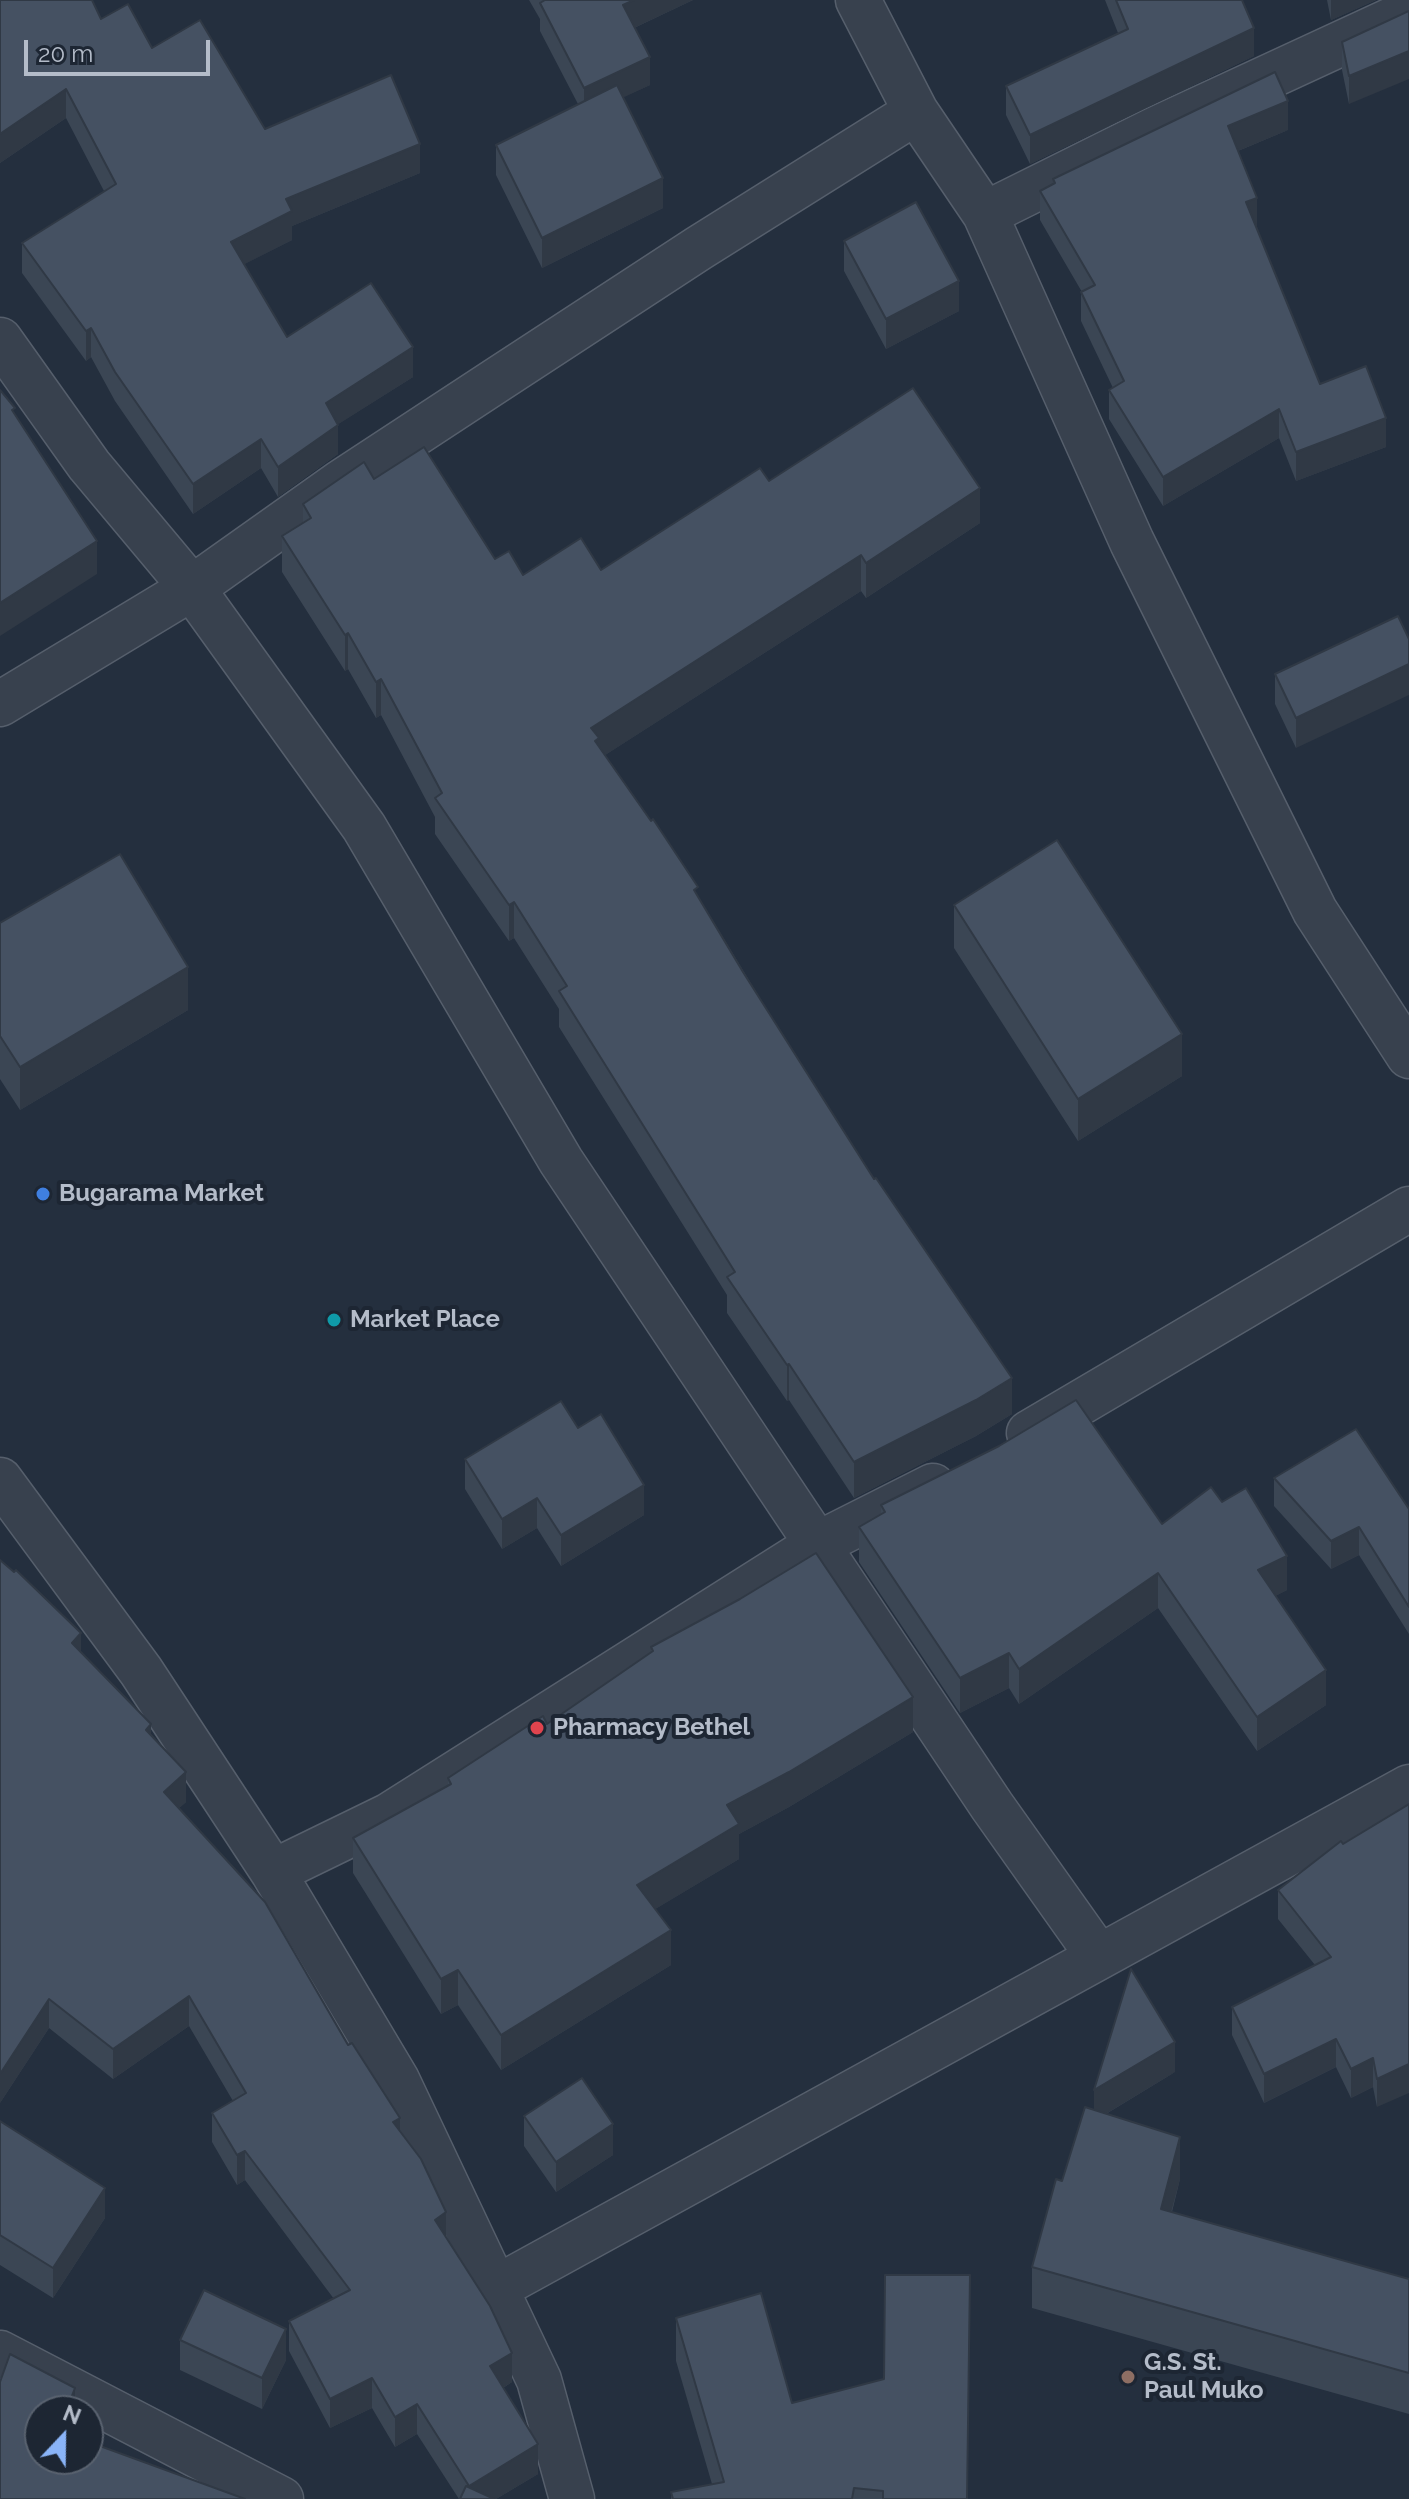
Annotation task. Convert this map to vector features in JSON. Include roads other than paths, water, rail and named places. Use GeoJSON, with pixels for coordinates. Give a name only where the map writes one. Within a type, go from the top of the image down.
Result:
{"type":"FeatureCollection","features":[{"type":"Feature","properties":{"kind":"street"},"geometry":{"type":"LineString","coordinates":[[858,0],[916,112],[985,214],[1132,542],[1315,911],[1409,1056]]}},
{"type":"Feature","properties":{"kind":"street"},"geometry":{"type":"LineString","coordinates":[[985,214],[1156,129],[1409,12]]}},
{"type":"Feature","properties":{"kind":"street"},"geometry":{"type":"LineString","coordinates":[[0,704],[192,588],[340,483],[699,248],[916,112]]}},
{"type":"Feature","properties":{"kind":"street"},"geometry":{"type":"LineString","coordinates":[[0,340],[89,465],[192,588],[364,827],[561,1161],[992,1806],[1099,1957]]}},
{"type":"Feature","properties":{"kind":"street"},"geometry":{"type":"LineString","coordinates":[[273,1872],[388,1816],[818,1544],[988,1457],[1409,1209]]}},
{"type":"Feature","properties":{"kind":"street"},"geometry":{"type":"LineString","coordinates":[[0,1480],[141,1671],[273,1872],[397,2080],[539,2380],[572,2499]]}},
{"type":"Feature","properties":{"kind":"street"},"geometry":{"type":"LineString","coordinates":[[496,2288],[1409,1787]]}},
{"type":"Feature","properties":{"kind":"street"},"geometry":{"type":"LineString","coordinates":[[0,2353],[281,2499]]}},
{"type":"Feature","properties":{"kind":"place","name":"Bugarama Market"},"geometry":{"type":"Point","coordinates":[43,1194]}},
{"type":"Feature","properties":{"kind":"place","name":"Market Place"},"geometry":{"type":"Point","coordinates":[334,1320]}},
{"type":"Feature","properties":{"kind":"place","name":"Pharmacy Bethel"},"geometry":{"type":"Point","coordinates":[537,1728]}},
{"type":"Feature","properties":{"kind":"place","name":"G.S. St. Paul Muko"},"geometry":{"type":"Point","coordinates":[1128,2377]}}]}
